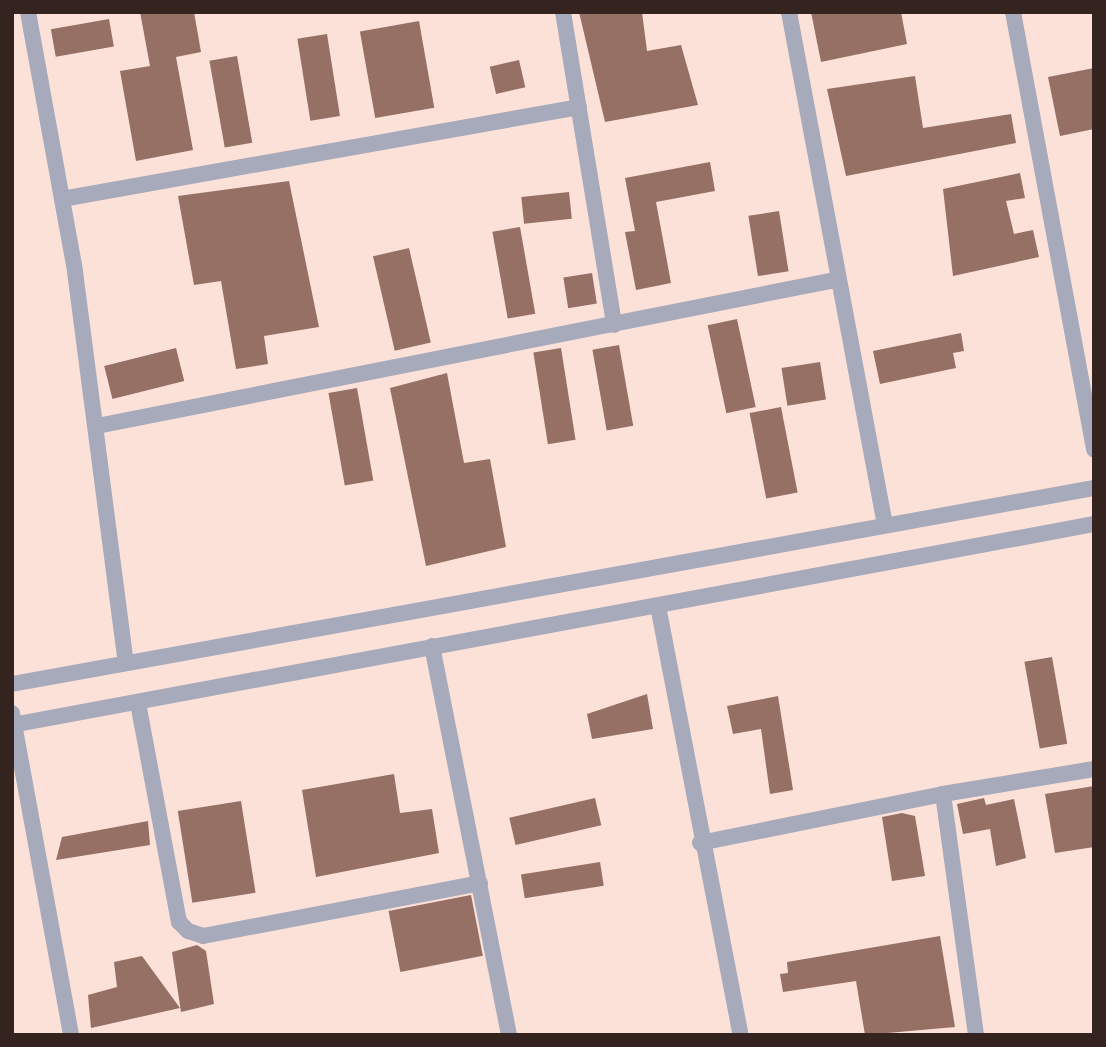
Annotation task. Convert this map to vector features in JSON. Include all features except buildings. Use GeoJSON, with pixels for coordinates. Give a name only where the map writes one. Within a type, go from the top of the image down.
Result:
{"type":"FeatureCollection","features":[{"type":"Feature","properties":{"kind":"street"},"geometry":{"type":"LineString","coordinates":[[28,12],[62,199],[97,426],[126,663]]}},
{"type":"Feature","properties":{"kind":"street"},"geometry":{"type":"LineString","coordinates":[[563,12],[614,325]]}},
{"type":"Feature","properties":{"kind":"street"},"geometry":{"type":"LineString","coordinates":[[789,12],[835,280],[885,525]]}},
{"type":"Feature","properties":{"kind":"street"},"geometry":{"type":"LineString","coordinates":[[1013,12],[1094,450]]}},
{"type":"Feature","properties":{"kind":"street"},"geometry":{"type":"LineString","coordinates":[[62,199],[579,107]]}},
{"type":"Feature","properties":{"kind":"street"},"geometry":{"type":"LineString","coordinates":[[97,426],[835,280]]}},
{"type":"Feature","properties":{"kind":"street"},"geometry":{"type":"LineString","coordinates":[[12,684],[1094,488]]}},
{"type":"Feature","properties":{"kind":"street"},"geometry":{"type":"LineString","coordinates":[[71,1035],[13,721],[138,703],[1094,524]]}},
{"type":"Feature","properties":{"kind":"street"},"geometry":{"type":"LineString","coordinates":[[658,606],[700,843],[741,1035]]}},
{"type":"Feature","properties":{"kind":"street"},"geometry":{"type":"LineString","coordinates":[[432,646],[509,1035]]}},
{"type":"Feature","properties":{"kind":"street"},"geometry":{"type":"LineString","coordinates":[[138,703],[179,922],[188,931],[203,936],[480,883]]}},
{"type":"Feature","properties":{"kind":"street"},"geometry":{"type":"LineString","coordinates":[[700,843],[943,794],[1094,769]]}},
{"type":"Feature","properties":{"kind":"street"},"geometry":{"type":"LineString","coordinates":[[943,794],[976,1035]]}}]}
